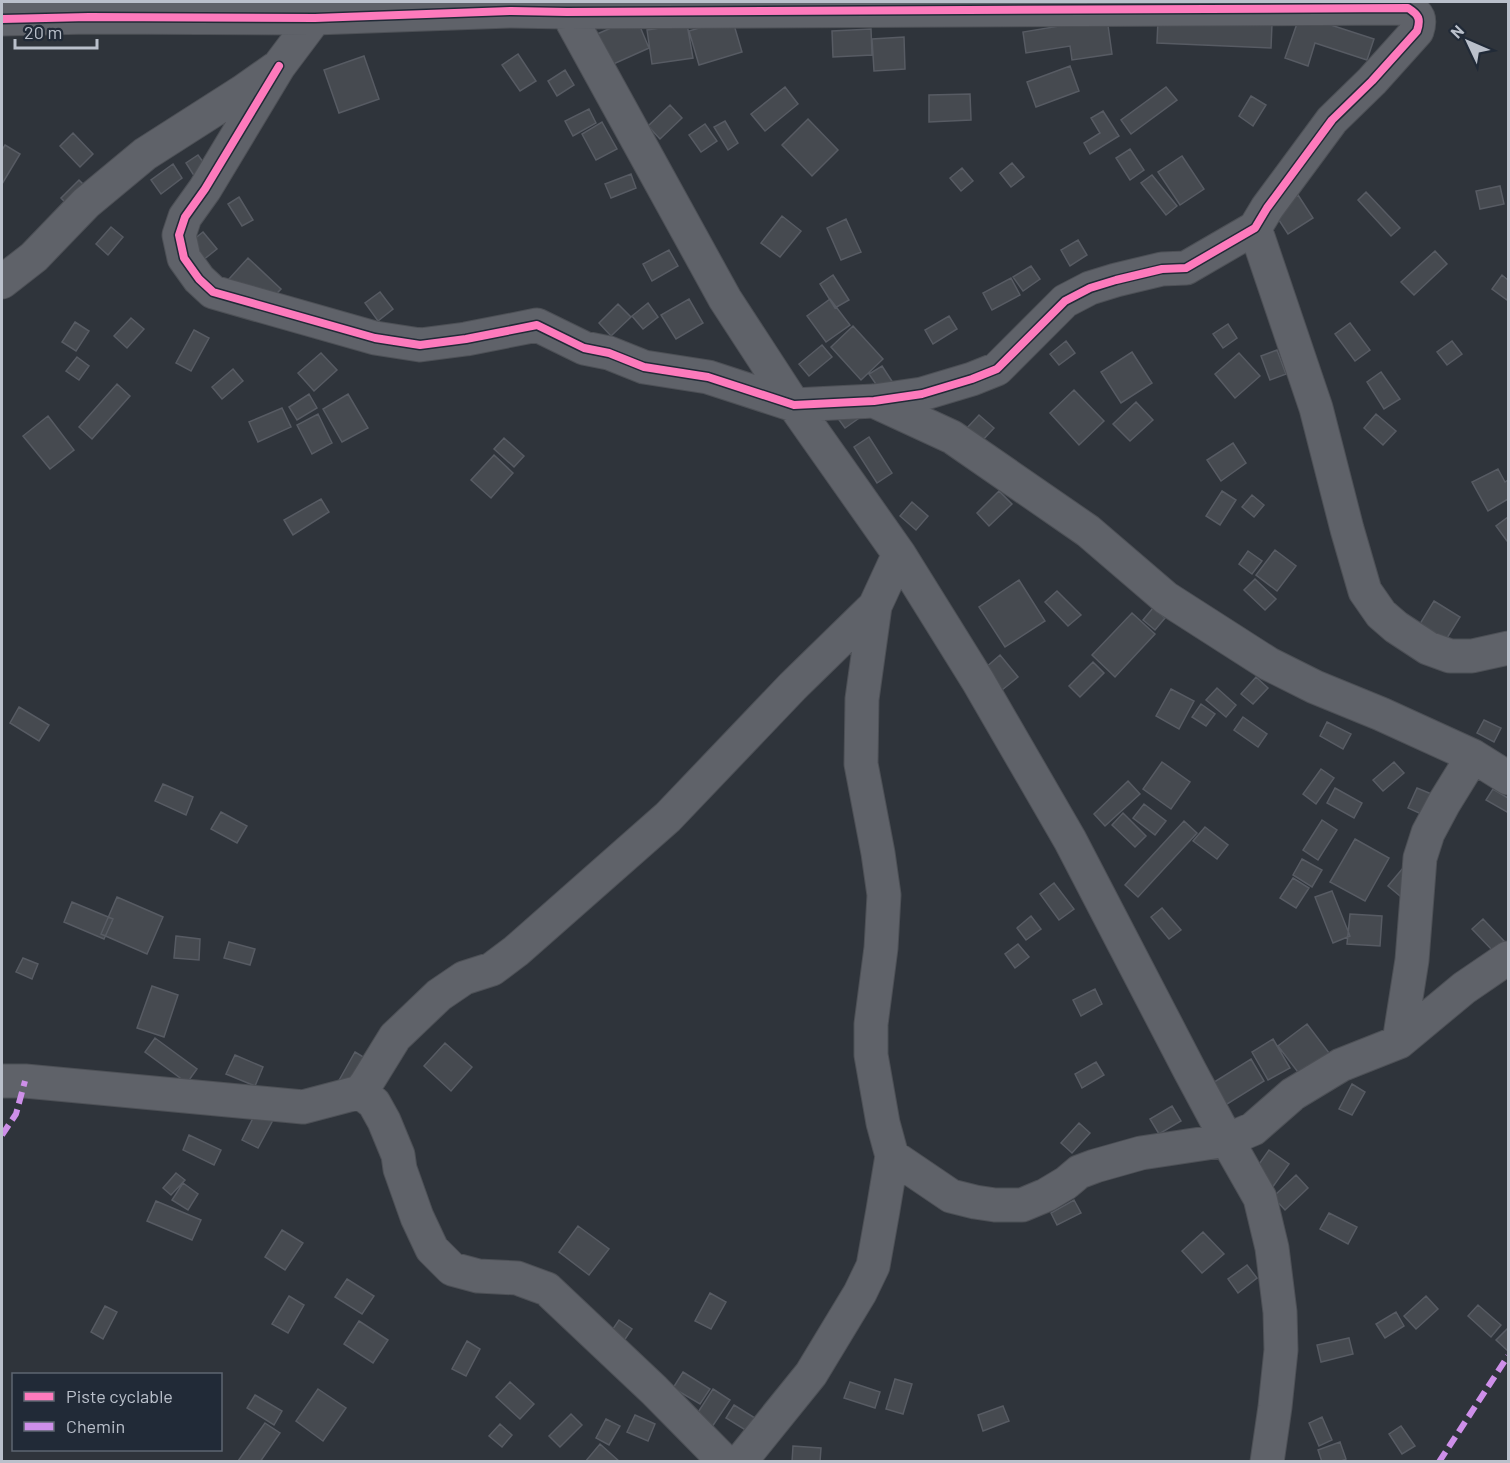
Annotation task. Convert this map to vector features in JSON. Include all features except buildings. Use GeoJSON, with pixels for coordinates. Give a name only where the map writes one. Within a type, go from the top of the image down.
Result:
{"type":"FeatureCollection","features":[{"type":"Feature","properties":{"kind":"street"},"geometry":{"type":"LineString","coordinates":[[564,7],[725,299],[794,405],[899,554],[978,681],[1070,840],[1148,992],[1260,1198],[1272,1248],[1280,1312],[1281,1350],[1267,1461]]}},
{"type":"Feature","properties":{"kind":"street"},"geometry":{"type":"LineString","coordinates":[[2,19],[315,18],[564,7],[1408,8],[1416,13],[1420,22],[1417,31],[1372,81],[1332,120],[1255,228],[1186,268],[1162,269],[1116,280],[1090,288],[1065,301],[997,369],[972,379],[922,394],[874,401],[794,405],[708,377],[644,367],[609,353],[584,348],[537,325],[466,339],[420,345],[375,338],[213,292],[199,279],[184,258],[179,235],[185,217],[205,189],[279,66],[315,18]]}},
{"type":"Feature","properties":{"kind":"street"},"geometry":{"type":"LineString","coordinates":[[2,282],[34,257],[86,203],[145,154],[279,66]]}},
{"type":"Feature","properties":{"kind":"street"},"geometry":{"type":"LineString","coordinates":[[1255,228],[1316,408],[1365,591],[1381,614],[1428,648],[1450,656],[1472,656],[1509,648]]}},
{"type":"Feature","properties":{"kind":"street"},"geometry":{"type":"LineString","coordinates":[[874,401],[952,437],[1088,531],[1166,598],[1269,664],[1473,756],[1509,778]]}},
{"type":"Feature","properties":{"kind":"street"},"geometry":{"type":"LineString","coordinates":[[740,1461],[811,1374],[860,1293],[873,1266],[892,1156],[883,1123],[871,1054],[871,1024],[881,948],[884,895],[861,764],[862,699],[875,606],[899,554]]}},
{"type":"Feature","properties":{"kind":"street"},"geometry":{"type":"LineString","coordinates":[[2,1081],[25,1081],[303,1107],[360,1092],[394,1037],[439,994],[464,978],[492,969],[516,951],[669,817],[794,686],[875,606]]}},
{"type":"Feature","properties":{"kind":"street"},"geometry":{"type":"LineString","coordinates":[[1399,1042],[1412,960],[1420,858],[1428,833],[1473,756]]}},
{"type":"Feature","properties":{"kind":"street"},"geometry":{"type":"LineString","coordinates":[[892,1156],[951,1196],[995,1205],[1022,1205],[1046,1195],[1079,1172],[1095,1166],[1141,1153],[1227,1140],[1253,1129],[1293,1094],[1341,1065],[1399,1042],[1464,988],[1509,958]]}},
{"type":"Feature","properties":{"kind":"street"},"geometry":{"type":"LineString","coordinates":[[360,1092],[374,1103],[384,1121],[398,1155],[400,1169],[417,1217],[432,1249],[452,1269],[478,1276],[517,1278],[547,1289],[725,1461]]}},
{"type":"Feature","properties":{"kind":"marked path"},"geometry":{"type":"LineString","coordinates":[[2,1135],[16,1114],[25,1081]]}},
{"type":"Feature","properties":{"kind":"marked path"},"geometry":{"type":"LineString","coordinates":[[1439,1462],[1508,1356]]}},
{"type":"Feature","properties":{"kind":"cycle path"},"geometry":{"type":"LineString","coordinates":[[2,19],[315,18],[511,11],[1408,8],[1417,15],[1419,20],[1417,31],[1372,81],[1332,120],[1267,208],[1255,228],[1186,268],[1162,269],[1116,280],[1090,288],[1065,301],[997,369],[972,379],[922,394],[874,401],[794,405],[708,377],[644,367],[609,353],[584,348],[537,325],[466,339],[420,345],[375,338],[213,292],[199,279],[184,258],[179,235],[185,217],[205,189],[279,66]]}}]}
